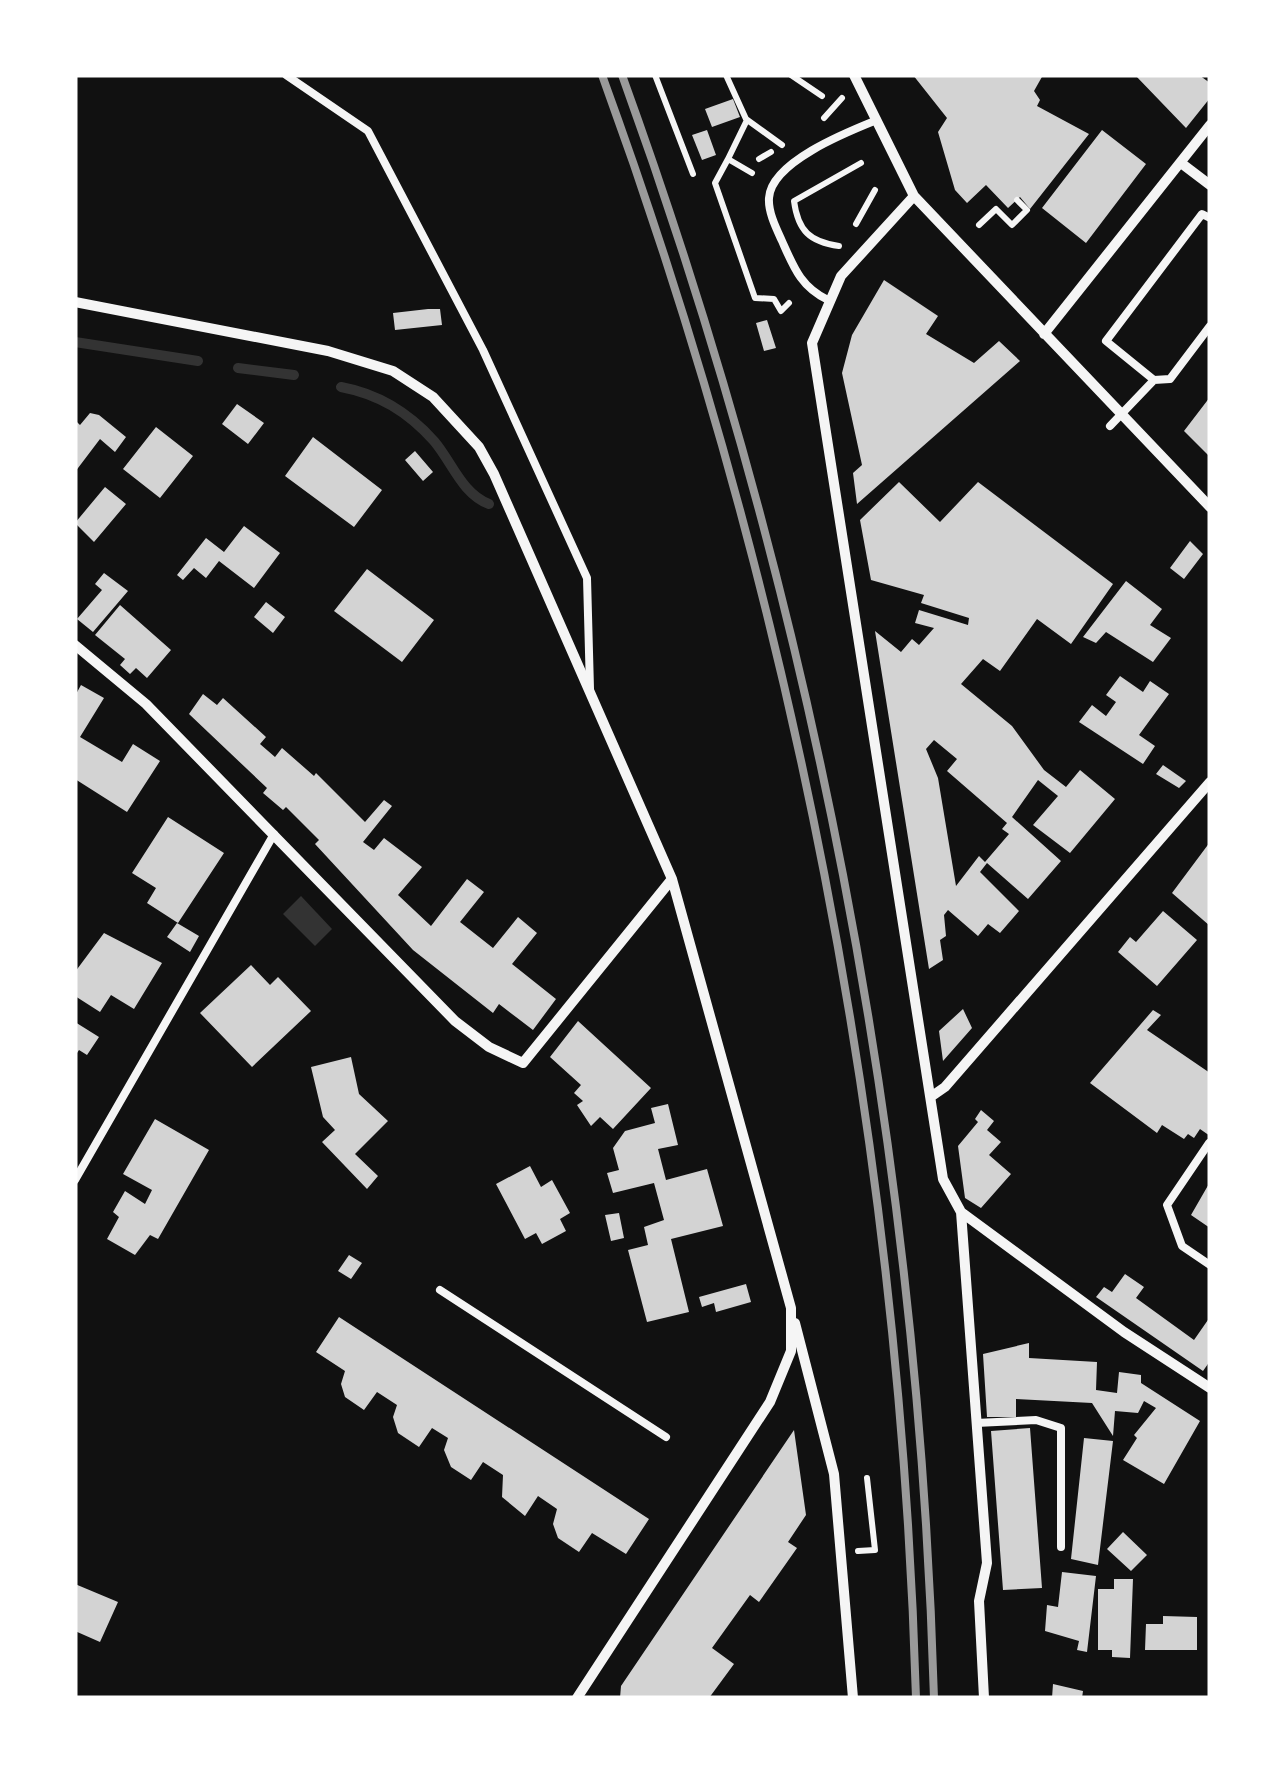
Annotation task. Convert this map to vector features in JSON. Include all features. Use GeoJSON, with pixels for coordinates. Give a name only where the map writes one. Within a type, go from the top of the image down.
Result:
{"type":"FeatureCollection","features":[{"type":"Feature","properties":{"kind":"street"},"geometry":{"type":"LineString","coordinates":[[854,75],[914,196],[1210,507]]}},
{"type":"Feature","properties":{"kind":"street"},"geometry":{"type":"LineString","coordinates":[[1044,334],[1210,124]]}},
{"type":"Feature","properties":{"kind":"street"},"geometry":{"type":"LineString","coordinates":[[1181,163],[1210,185]]}},
{"type":"Feature","properties":{"kind":"street"},"geometry":{"type":"LineString","coordinates":[[914,196],[841,276],[812,343],[942,1179],[960,1212],[986,1563],[980,1601],[984,1698]]}},
{"type":"Feature","properties":{"kind":"street"},"geometry":{"type":"LineString","coordinates":[[75,302],[341,354],[393,371],[433,397],[479,447],[672,879],[822,1414],[834,1474],[854,1698]]}},
{"type":"Feature","properties":{"kind":"street"},"geometry":{"type":"LineString","coordinates":[[75,646],[146,704],[455,1021],[489,1047],[523,1063],[672,879]]}},
{"type":"Feature","properties":{"kind":"street"},"geometry":{"type":"LineString","coordinates":[[932,1096],[946,1086],[1210,782]]}},
{"type":"Feature","properties":{"kind":"street"},"geometry":{"type":"LineString","coordinates":[[960,1212],[1124,1332],[1210,1388]]}},
{"type":"Feature","properties":{"kind":"street"},"geometry":{"type":"LineString","coordinates":[[577,1698],[778,1388],[791,1351],[791,1308]]}},
{"type":"Feature","properties":{"kind":"lane"},"geometry":{"type":"LineString","coordinates":[[286,75],[368,130],[483,350],[587,578],[590,694]]}},
{"type":"Feature","properties":{"kind":"lane"},"geometry":{"type":"LineString","coordinates":[[828,300],[804,286],[794,268],[770,211],[770,189],[787,165],[877,120]]}},
{"type":"Feature","properties":{"kind":"lane"},"geometry":{"type":"LineString","coordinates":[[1154,380],[1106,341],[1202,214],[1210,218]]}},
{"type":"Feature","properties":{"kind":"lane"},"geometry":{"type":"LineString","coordinates":[[1110,426],[1154,380],[1170,378],[1210,326]]}},
{"type":"Feature","properties":{"kind":"lane"},"geometry":{"type":"LineString","coordinates":[[75,1180],[274,834]]}},
{"type":"Feature","properties":{"kind":"lane"},"geometry":{"type":"LineString","coordinates":[[1209,1143],[1167,1205],[1182,1246],[1210,1264]]}},
{"type":"Feature","properties":{"kind":"lane"},"geometry":{"type":"LineString","coordinates":[[440,1290],[666,1437]]}},
{"type":"Feature","properties":{"kind":"lane"},"geometry":{"type":"LineString","coordinates":[[976,1423],[1036,1420],[1061,1428],[1061,1547]]}},
{"type":"Feature","properties":{"kind":"path"},"geometry":{"type":"LineString","coordinates":[[655,75],[693,174]]}},
{"type":"Feature","properties":{"kind":"path"},"geometry":{"type":"LineString","coordinates":[[726,75],[747,120],[782,145]]}},
{"type":"Feature","properties":{"kind":"path"},"geometry":{"type":"LineString","coordinates":[[790,75],[822,96]]}},
{"type":"Feature","properties":{"kind":"path"},"geometry":{"type":"LineString","coordinates":[[830,113],[845,93]]}},
{"type":"Feature","properties":{"kind":"path"},"geometry":{"type":"LineString","coordinates":[[747,120],[715,183],[756,298],[774,299],[780,311],[789,303]]}},
{"type":"Feature","properties":{"kind":"path"},"geometry":{"type":"LineString","coordinates":[[728,159],[752,173]]}},
{"type":"Feature","properties":{"kind":"path"},"geometry":{"type":"LineString","coordinates":[[845,239],[838,247],[811,240],[797,223],[794,201],[861,163]]}},
{"type":"Feature","properties":{"kind":"path"},"geometry":{"type":"LineString","coordinates":[[852,231],[874,190]]}},
{"type":"Feature","properties":{"kind":"path"},"geometry":{"type":"LineString","coordinates":[[980,225],[996,210],[1012,225],[1027,210],[1017,200]]}},
{"type":"Feature","properties":{"kind":"path"},"geometry":{"type":"LineString","coordinates":[[842,1552],[875,1550],[867,1478]]}},
{"type":"Feature","properties":{"kind":"shaded area"},"geometry":{"type":"Polygon","coordinates":[[[301,896],[332,929],[315,946],[283,914],[301,896]]]}},
{"type":"Feature","properties":{"kind":"building"},"geometry":{"type":"Polygon","coordinates":[[[913,75],[1043,75],[1034,91],[1040,100],[1037,106],[1089,134],[1030,209],[1020,197],[1008,208],[986,185],[967,203],[955,190],[938,132],[947,118],[913,75]]]}},
{"type":"Feature","properties":{"kind":"building"},"geometry":{"type":"Polygon","coordinates":[[[1135,75],[1199,75],[1210,83],[1210,98],[1186,128],[1135,75]]]}},
{"type":"Feature","properties":{"kind":"building"},"geometry":{"type":"Polygon","coordinates":[[[733,99],[740,117],[712,127],[705,109],[733,99]]]}},
{"type":"Feature","properties":{"kind":"building"},"geometry":{"type":"Polygon","coordinates":[[[707,130],[716,155],[702,160],[692,135],[707,130]]]}},
{"type":"Feature","properties":{"kind":"building"},"geometry":{"type":"Polygon","coordinates":[[[1102,130],[1146,164],[1086,243],[1042,208],[1102,130]]]}},
{"type":"Feature","properties":{"kind":"building"},"geometry":{"type":"Polygon","coordinates":[[[884,280],[938,316],[926,334],[974,363],[999,341],[1020,361],[857,504],[853,473],[862,465],[842,373],[852,335],[884,280]]]}},
{"type":"Feature","properties":{"kind":"building"},"geometry":{"type":"Polygon","coordinates":[[[440,309],[442,325],[395,330],[393,313],[440,309]]]}},
{"type":"Feature","properties":{"kind":"building"},"geometry":{"type":"Polygon","coordinates":[[[767,320],[776,348],[764,351],[756,323],[767,320]]]}},
{"type":"Feature","properties":{"kind":"building"},"geometry":{"type":"Polygon","coordinates":[[[1210,397],[1210,457],[1184,431],[1210,397]]]}},
{"type":"Feature","properties":{"kind":"building"},"geometry":{"type":"Polygon","coordinates":[[[237,404],[264,423],[248,444],[222,424],[237,404]]]}},
{"type":"Feature","properties":{"kind":"building"},"geometry":{"type":"Polygon","coordinates":[[[90,413],[99,415],[126,437],[115,452],[100,439],[75,472],[75,420],[80,425],[90,413]]]}},
{"type":"Feature","properties":{"kind":"building"},"geometry":{"type":"Polygon","coordinates":[[[156,427],[193,456],[160,498],[123,469],[156,427]]]}},
{"type":"Feature","properties":{"kind":"building"},"geometry":{"type":"Polygon","coordinates":[[[313,437],[382,490],[354,527],[285,476],[313,437]]]}},
{"type":"Feature","properties":{"kind":"building"},"geometry":{"type":"Polygon","coordinates":[[[415,451],[433,472],[423,481],[405,460],[415,451]]]}},
{"type":"Feature","properties":{"kind":"building"},"geometry":{"type":"Polygon","coordinates":[[[899,482],[940,522],[978,482],[1113,584],[1071,644],[1037,619],[1000,671],[983,659],[961,684],[1012,726],[1044,770],[1066,787],[1080,770],[1115,799],[1070,853],[1033,825],[1058,796],[1038,780],[1012,817],[1061,861],[1028,899],[987,863],[980,872],[1019,911],[1000,933],[988,924],[978,936],[948,910],[944,915],[946,936],[940,940],[943,960],[929,969],[875,631],[901,652],[912,639],[919,645],[934,628],[915,623],[919,610],[968,625],[969,618],[921,603],[924,595],[871,580],[860,520],[899,482]],[[934,740],[926,749],[938,778],[956,886],[979,856],[985,862],[1009,834],[1002,829],[1007,823],[947,771],[957,759],[934,740]]]}},
{"type":"Feature","properties":{"kind":"building"},"geometry":{"type":"Polygon","coordinates":[[[105,487],[126,504],[94,542],[75,523],[105,487]]]}},
{"type":"Feature","properties":{"kind":"building"},"geometry":{"type":"Polygon","coordinates":[[[244,526],[280,553],[254,588],[219,561],[206,578],[194,568],[183,580],[177,575],[206,538],[224,552],[244,526]]]}},
{"type":"Feature","properties":{"kind":"building"},"geometry":{"type":"Polygon","coordinates":[[[1190,541],[1203,554],[1184,579],[1170,568],[1190,541]]]}},
{"type":"Feature","properties":{"kind":"building"},"geometry":{"type":"Polygon","coordinates":[[[367,569],[434,620],[402,662],[334,611],[367,569]]]}},
{"type":"Feature","properties":{"kind":"building"},"geometry":{"type":"Polygon","coordinates":[[[104,573],[128,591],[93,632],[77,619],[102,590],[95,584],[104,573]]]}},
{"type":"Feature","properties":{"kind":"building"},"geometry":{"type":"Polygon","coordinates":[[[1126,581],[1162,609],[1150,625],[1171,638],[1153,662],[1106,632],[1096,643],[1083,637],[1126,581]]]}},
{"type":"Feature","properties":{"kind":"building"},"geometry":{"type":"Polygon","coordinates":[[[266,602],[285,617],[273,633],[254,617],[266,602]]]}},
{"type":"Feature","properties":{"kind":"building"},"geometry":{"type":"Polygon","coordinates":[[[120,605],[171,650],[147,678],[136,668],[130,674],[120,665],[125,659],[95,635],[120,605]]]}},
{"type":"Feature","properties":{"kind":"building"},"geometry":{"type":"Polygon","coordinates":[[[1120,676],[1143,692],[1150,681],[1169,694],[1139,735],[1155,746],[1143,764],[1079,722],[1092,705],[1106,716],[1116,702],[1106,695],[1120,676]]]}},
{"type":"Feature","properties":{"kind":"building"},"geometry":{"type":"Polygon","coordinates":[[[81,685],[104,698],[80,737],[122,762],[133,744],[160,761],[127,812],[75,779],[75,696],[81,685]]]}},
{"type":"Feature","properties":{"kind":"building"},"geometry":{"type":"Polygon","coordinates":[[[203,694],[217,705],[223,698],[266,737],[260,744],[275,757],[282,748],[314,776],[316,773],[365,822],[384,800],[392,806],[363,842],[374,850],[384,838],[422,867],[398,895],[431,926],[467,879],[484,892],[460,922],[493,948],[518,917],[537,933],[512,964],[556,999],[533,1030],[499,1004],[493,1013],[413,950],[315,844],[319,840],[286,807],[283,810],[263,793],[267,788],[189,714],[203,694]]]}},
{"type":"Feature","properties":{"kind":"building"},"geometry":{"type":"Polygon","coordinates":[[[1163,765],[1186,781],[1179,788],[1156,774],[1163,765]]]}},
{"type":"Feature","properties":{"kind":"building"},"geometry":{"type":"Polygon","coordinates":[[[168,817],[224,853],[178,923],[147,903],[156,888],[132,873],[168,817]]]}},
{"type":"Feature","properties":{"kind":"building"},"geometry":{"type":"Polygon","coordinates":[[[1210,842],[1210,926],[1172,893],[1210,842]]]}},
{"type":"Feature","properties":{"kind":"building"},"geometry":{"type":"Polygon","coordinates":[[[1163,911],[1197,940],[1157,986],[1118,952],[1130,937],[1136,942],[1163,911]]]}},
{"type":"Feature","properties":{"kind":"building"},"geometry":{"type":"Polygon","coordinates":[[[177,923],[199,936],[190,952],[167,937],[177,923]]]}},
{"type":"Feature","properties":{"kind":"building"},"geometry":{"type":"Polygon","coordinates":[[[104,933],[162,963],[134,1009],[111,995],[100,1012],[75,996],[75,972],[104,933]]]}},
{"type":"Feature","properties":{"kind":"building"},"geometry":{"type":"Polygon","coordinates":[[[251,965],[270,985],[278,977],[311,1011],[252,1067],[200,1013],[251,965]]]}},
{"type":"Feature","properties":{"kind":"building"},"geometry":{"type":"Polygon","coordinates":[[[963,1009],[972,1028],[943,1061],[939,1031],[963,1009]]]}},
{"type":"Feature","properties":{"kind":"building"},"geometry":{"type":"Polygon","coordinates":[[[1153,1010],[1161,1015],[1147,1030],[1210,1073],[1210,1136],[1200,1129],[1194,1138],[1188,1134],[1184,1139],[1162,1125],[1157,1133],[1090,1083],[1153,1010]]]}},
{"type":"Feature","properties":{"kind":"building"},"geometry":{"type":"Polygon","coordinates":[[[578,1021],[651,1088],[613,1129],[600,1117],[591,1126],[577,1105],[583,1101],[574,1093],[581,1085],[550,1057],[578,1021]]]}},
{"type":"Feature","properties":{"kind":"building"},"geometry":{"type":"Polygon","coordinates":[[[75,1022],[99,1037],[87,1055],[79,1050],[75,1056],[75,1022]]]}},
{"type":"Feature","properties":{"kind":"building"},"geometry":{"type":"Polygon","coordinates":[[[351,1057],[359,1094],[388,1121],[355,1154],[378,1176],[367,1189],[322,1142],[335,1130],[323,1117],[311,1067],[351,1057]]]}},
{"type":"Feature","properties":{"kind":"building"},"geometry":{"type":"Polygon","coordinates":[[[668,1104],[678,1145],[658,1149],[666,1180],[707,1169],[723,1226],[671,1239],[689,1312],[647,1322],[628,1250],[648,1245],[644,1227],[664,1220],[654,1183],[613,1193],[607,1173],[619,1170],[613,1148],[625,1131],[655,1123],[651,1108],[668,1104]]]}},
{"type":"Feature","properties":{"kind":"building"},"geometry":{"type":"Polygon","coordinates":[[[981,1110],[994,1121],[987,1130],[1001,1142],[989,1155],[1011,1174],[981,1208],[965,1198],[958,1146],[978,1122],[975,1119],[981,1110]]]}},
{"type":"Feature","properties":{"kind":"building"},"geometry":{"type":"Polygon","coordinates":[[[155,1119],[209,1150],[158,1239],[150,1235],[135,1255],[107,1239],[119,1217],[113,1212],[125,1191],[145,1204],[152,1190],[123,1174],[155,1119]]]}},
{"type":"Feature","properties":{"kind":"building"},"geometry":{"type":"Polygon","coordinates":[[[530,1166],[541,1187],[552,1180],[570,1213],[560,1219],[566,1231],[542,1244],[536,1233],[525,1239],[496,1184],[530,1166]]]}},
{"type":"Feature","properties":{"kind":"building"},"geometry":{"type":"Polygon","coordinates":[[[1210,1182],[1210,1228],[1191,1215],[1210,1182]]]}},
{"type":"Feature","properties":{"kind":"building"},"geometry":{"type":"Polygon","coordinates":[[[619,1213],[624,1238],[611,1241],[605,1215],[619,1213]]]}},
{"type":"Feature","properties":{"kind":"building"},"geometry":{"type":"Polygon","coordinates":[[[349,1255],[362,1263],[351,1279],[338,1271],[349,1255]]]}},
{"type":"Feature","properties":{"kind":"building"},"geometry":{"type":"Polygon","coordinates":[[[1125,1274],[1144,1287],[1136,1298],[1194,1340],[1210,1317],[1210,1361],[1203,1371],[1096,1297],[1104,1287],[1112,1292],[1125,1274]]]}},
{"type":"Feature","properties":{"kind":"building"},"geometry":{"type":"Polygon","coordinates":[[[746,1284],[751,1302],[716,1312],[714,1303],[702,1307],[699,1297],[746,1284]]]}},
{"type":"Feature","properties":{"kind":"building"},"geometry":{"type":"Polygon","coordinates":[[[339,1317],[649,1519],[626,1554],[592,1533],[579,1552],[558,1538],[553,1524],[557,1509],[538,1496],[525,1516],[502,1497],[503,1475],[483,1462],[471,1480],[451,1467],[444,1450],[448,1438],[432,1428],[419,1447],[398,1433],[393,1417],[397,1405],[377,1392],[364,1410],[345,1397],[341,1384],[345,1371],[316,1352],[339,1317]]]}},
{"type":"Feature","properties":{"kind":"building"},"geometry":{"type":"Polygon","coordinates":[[[1029,1343],[1029,1358],[1097,1362],[1096,1390],[1117,1393],[1119,1372],[1141,1375],[1141,1383],[1200,1421],[1164,1484],[1123,1460],[1137,1438],[1134,1435],[1156,1408],[1144,1401],[1138,1413],[1115,1411],[1113,1436],[1092,1403],[1016,1399],[1016,1417],[987,1417],[983,1354],[1029,1343]]]}},
{"type":"Feature","properties":{"kind":"building"},"geometry":{"type":"Polygon","coordinates":[[[1030,1428],[1042,1588],[1003,1590],[991,1431],[1030,1428]]]}},
{"type":"Feature","properties":{"kind":"building"},"geometry":{"type":"Polygon","coordinates":[[[794,1430],[806,1515],[788,1542],[797,1548],[759,1602],[750,1595],[712,1648],[734,1664],[709,1698],[620,1698],[621,1686],[794,1430]]]}},
{"type":"Feature","properties":{"kind":"building"},"geometry":{"type":"Polygon","coordinates":[[[1084,1438],[1113,1441],[1098,1565],[1071,1559],[1084,1438]]]}},
{"type":"Feature","properties":{"kind":"building"},"geometry":{"type":"Polygon","coordinates":[[[1123,1532],[1147,1555],[1131,1571],[1107,1549],[1123,1532]]]}},
{"type":"Feature","properties":{"kind":"building"},"geometry":{"type":"Polygon","coordinates":[[[1062,1572],[1096,1576],[1087,1652],[1077,1650],[1079,1641],[1045,1631],[1047,1605],[1058,1607],[1062,1572]]]}},
{"type":"Feature","properties":{"kind":"building"},"geometry":{"type":"Polygon","coordinates":[[[1114,1579],[1133,1579],[1130,1658],[1112,1657],[1112,1650],[1098,1650],[1098,1589],[1114,1589],[1114,1579]]]}},
{"type":"Feature","properties":{"kind":"building"},"geometry":{"type":"Polygon","coordinates":[[[75,1584],[118,1602],[100,1642],[75,1631],[75,1584]]]}},
{"type":"Feature","properties":{"kind":"building"},"geometry":{"type":"Polygon","coordinates":[[[1163,1616],[1197,1617],[1197,1650],[1145,1650],[1146,1624],[1163,1624],[1163,1616]]]}},
{"type":"Feature","properties":{"kind":"building"},"geometry":{"type":"Polygon","coordinates":[[[1053,1684],[1083,1691],[1082,1698],[1052,1698],[1053,1684]]]}},
{"type":"Feature","properties":{"kind":"waterway"},"geometry":{"type":"LineString","coordinates":[[75,342],[198,361]]}},
{"type":"Feature","properties":{"kind":"waterway"},"geometry":{"type":"LineString","coordinates":[[238,368],[294,375]]}},
{"type":"Feature","properties":{"kind":"waterway"},"geometry":{"type":"LineString","coordinates":[[341,387],[380,400],[414,421],[434,441],[464,485],[489,504]]}},
{"type":"Feature","properties":{"kind":"railway"},"geometry":{"type":"LineString","coordinates":[[602,75],[669,271],[729,470],[781,671],[824,874],[860,1078],[887,1284],[906,1491],[916,1698]]}},
{"type":"Feature","properties":{"kind":"railway"},"geometry":{"type":"LineString","coordinates":[[622,75],[689,272],[748,470],[800,671],[843,874],[878,1078],[905,1284],[924,1491],[934,1698]]}}]}
